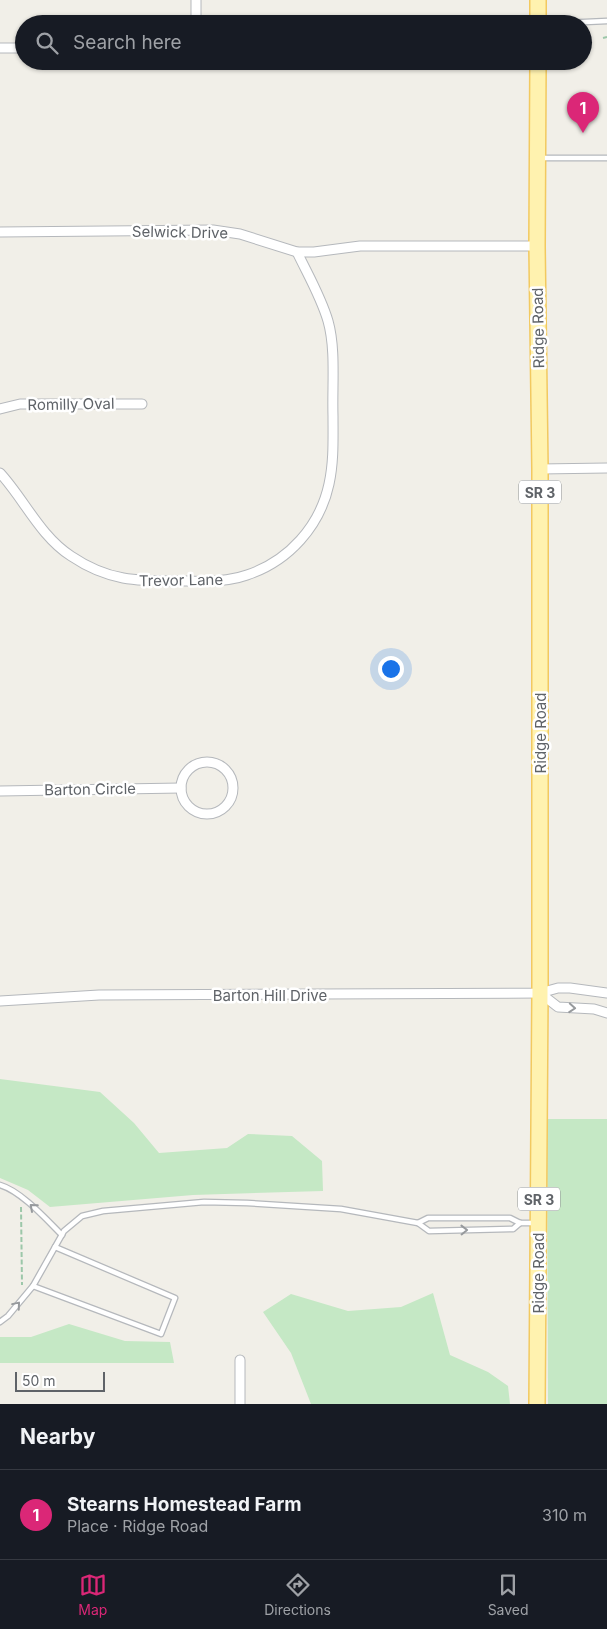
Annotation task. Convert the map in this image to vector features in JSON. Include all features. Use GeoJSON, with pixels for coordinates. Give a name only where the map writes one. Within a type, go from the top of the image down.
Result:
{"type":"FeatureCollection","features":[{"type":"Feature","properties":{"kind":"main road"},"geometry":{"type":"LineString","coordinates":[[538,0],[538,15]]}},
{"type":"Feature","properties":{"kind":"main road","name":"Ridge Road"},"geometry":{"type":"LineString","coordinates":[[538,70],[537,246],[540,468],[538,1404]]}},
{"type":"Feature","properties":{"kind":"street"},"geometry":{"type":"LineString","coordinates":[[196,0],[196,15]]}},
{"type":"Feature","properties":{"kind":"street"},"geometry":{"type":"LineString","coordinates":[[0,48],[15,48]]}},
{"type":"Feature","properties":{"kind":"street","name":"Selwick Drive"},"geometry":{"type":"LineString","coordinates":[[0,232],[213,230],[240,234],[296,252],[314,252],[360,246],[537,246]]}},
{"type":"Feature","properties":{"kind":"street","name":"Trevor Lane"},"geometry":{"type":"LineString","coordinates":[[0,473],[8,481],[40,527],[54,542],[70,556],[107,574],[128,580],[141,581],[219,580],[247,575],[276,561],[295,546],[308,532],[316,519],[324,504],[333,462],[332,346],[329,323],[320,298],[296,252]]}},
{"type":"Feature","properties":{"kind":"street","name":"Romilly Oval"},"geometry":{"type":"LineString","coordinates":[[0,409],[20,404],[142,404]]}},
{"type":"Feature","properties":{"kind":"street"},"geometry":{"type":"LineString","coordinates":[[540,468],[607,468]]}},
{"type":"Feature","properties":{"kind":"street"},"geometry":{"type":"LineString","coordinates":[[207,762],[222,767],[232,780],[233,788],[227,805],[220,811],[211,814],[202,814],[194,811],[187,805],[182,797],[181,788],[182,780],[191,767],[207,762]]}},
{"type":"Feature","properties":{"kind":"street","name":"Barton Circle"},"geometry":{"type":"LineString","coordinates":[[0,791],[181,788]]}},
{"type":"Feature","properties":{"kind":"street","name":"Barton Hill Drive"},"geometry":{"type":"LineString","coordinates":[[0,1001],[99,995],[540,993],[558,988],[607,993]]}},
{"type":"Feature","properties":{"kind":"street"},"geometry":{"type":"LineString","coordinates":[[540,993],[558,1007],[594,1009],[607,1013]]}},
{"type":"Feature","properties":{"kind":"street"},"geometry":{"type":"LineString","coordinates":[[240,1360],[240,1404]]}},
{"type":"Feature","properties":{"kind":"lane"},"geometry":{"type":"LineString","coordinates":[[592,22],[607,21]]}},
{"type":"Feature","properties":{"kind":"lane"},"geometry":{"type":"LineString","coordinates":[[537,158],[607,158]]}},
{"type":"Feature","properties":{"kind":"lane"},"geometry":{"type":"LineString","coordinates":[[0,1185],[7,1187],[33,1206],[62,1235]]}},
{"type":"Feature","properties":{"kind":"lane"},"geometry":{"type":"LineString","coordinates":[[0,1322],[8,1316],[33,1286],[64,1231],[82,1216],[102,1211],[204,1202],[247,1202],[341,1209],[418,1223],[429,1231],[513,1229],[520,1223]]}},
{"type":"Feature","properties":{"kind":"lane"},"geometry":{"type":"LineString","coordinates":[[418,1223],[428,1218],[510,1218],[520,1223],[539,1223]]}},
{"type":"Feature","properties":{"kind":"lane"},"geometry":{"type":"LineString","coordinates":[[33,1286],[161,1334],[175,1298],[55,1247]]}},
{"type":"Feature","properties":{"kind":"path"},"geometry":{"type":"LineString","coordinates":[[603,38],[607,37]]}},
{"type":"Feature","properties":{"kind":"path"},"geometry":{"type":"LineString","coordinates":[[26,1208],[22,1205],[22,1288],[26,1283]]}},
{"type":"Feature","properties":{"kind":"green space"},"geometry":{"type":"Polygon","coordinates":[[[0,1079],[100,1092],[134,1123],[159,1153],[227,1148],[248,1134],[292,1136],[322,1161],[323,1191],[193,1195],[50,1207],[28,1190],[0,1178],[0,1079]]]}},
{"type":"Feature","properties":{"kind":"green space"},"geometry":{"type":"Polygon","coordinates":[[[547,1119],[607,1119],[607,1404],[548,1404],[547,1119]]]}},
{"type":"Feature","properties":{"kind":"green space"},"geometry":{"type":"Polygon","coordinates":[[[433,1293],[450,1355],[488,1372],[508,1386],[510,1404],[311,1404],[291,1353],[263,1312],[291,1294],[348,1311],[401,1307],[433,1293]]]}},
{"type":"Feature","properties":{"kind":"green space"},"geometry":{"type":"Polygon","coordinates":[[[69,1324],[125,1341],[170,1342],[174,1363],[0,1363],[0,1337],[31,1337],[69,1324]]]}},
{"type":"Feature","properties":{"kind":"place","name":"Stearns Homestead Farm"},"geometry":{"type":"Point","coordinates":[583,133]}}]}
